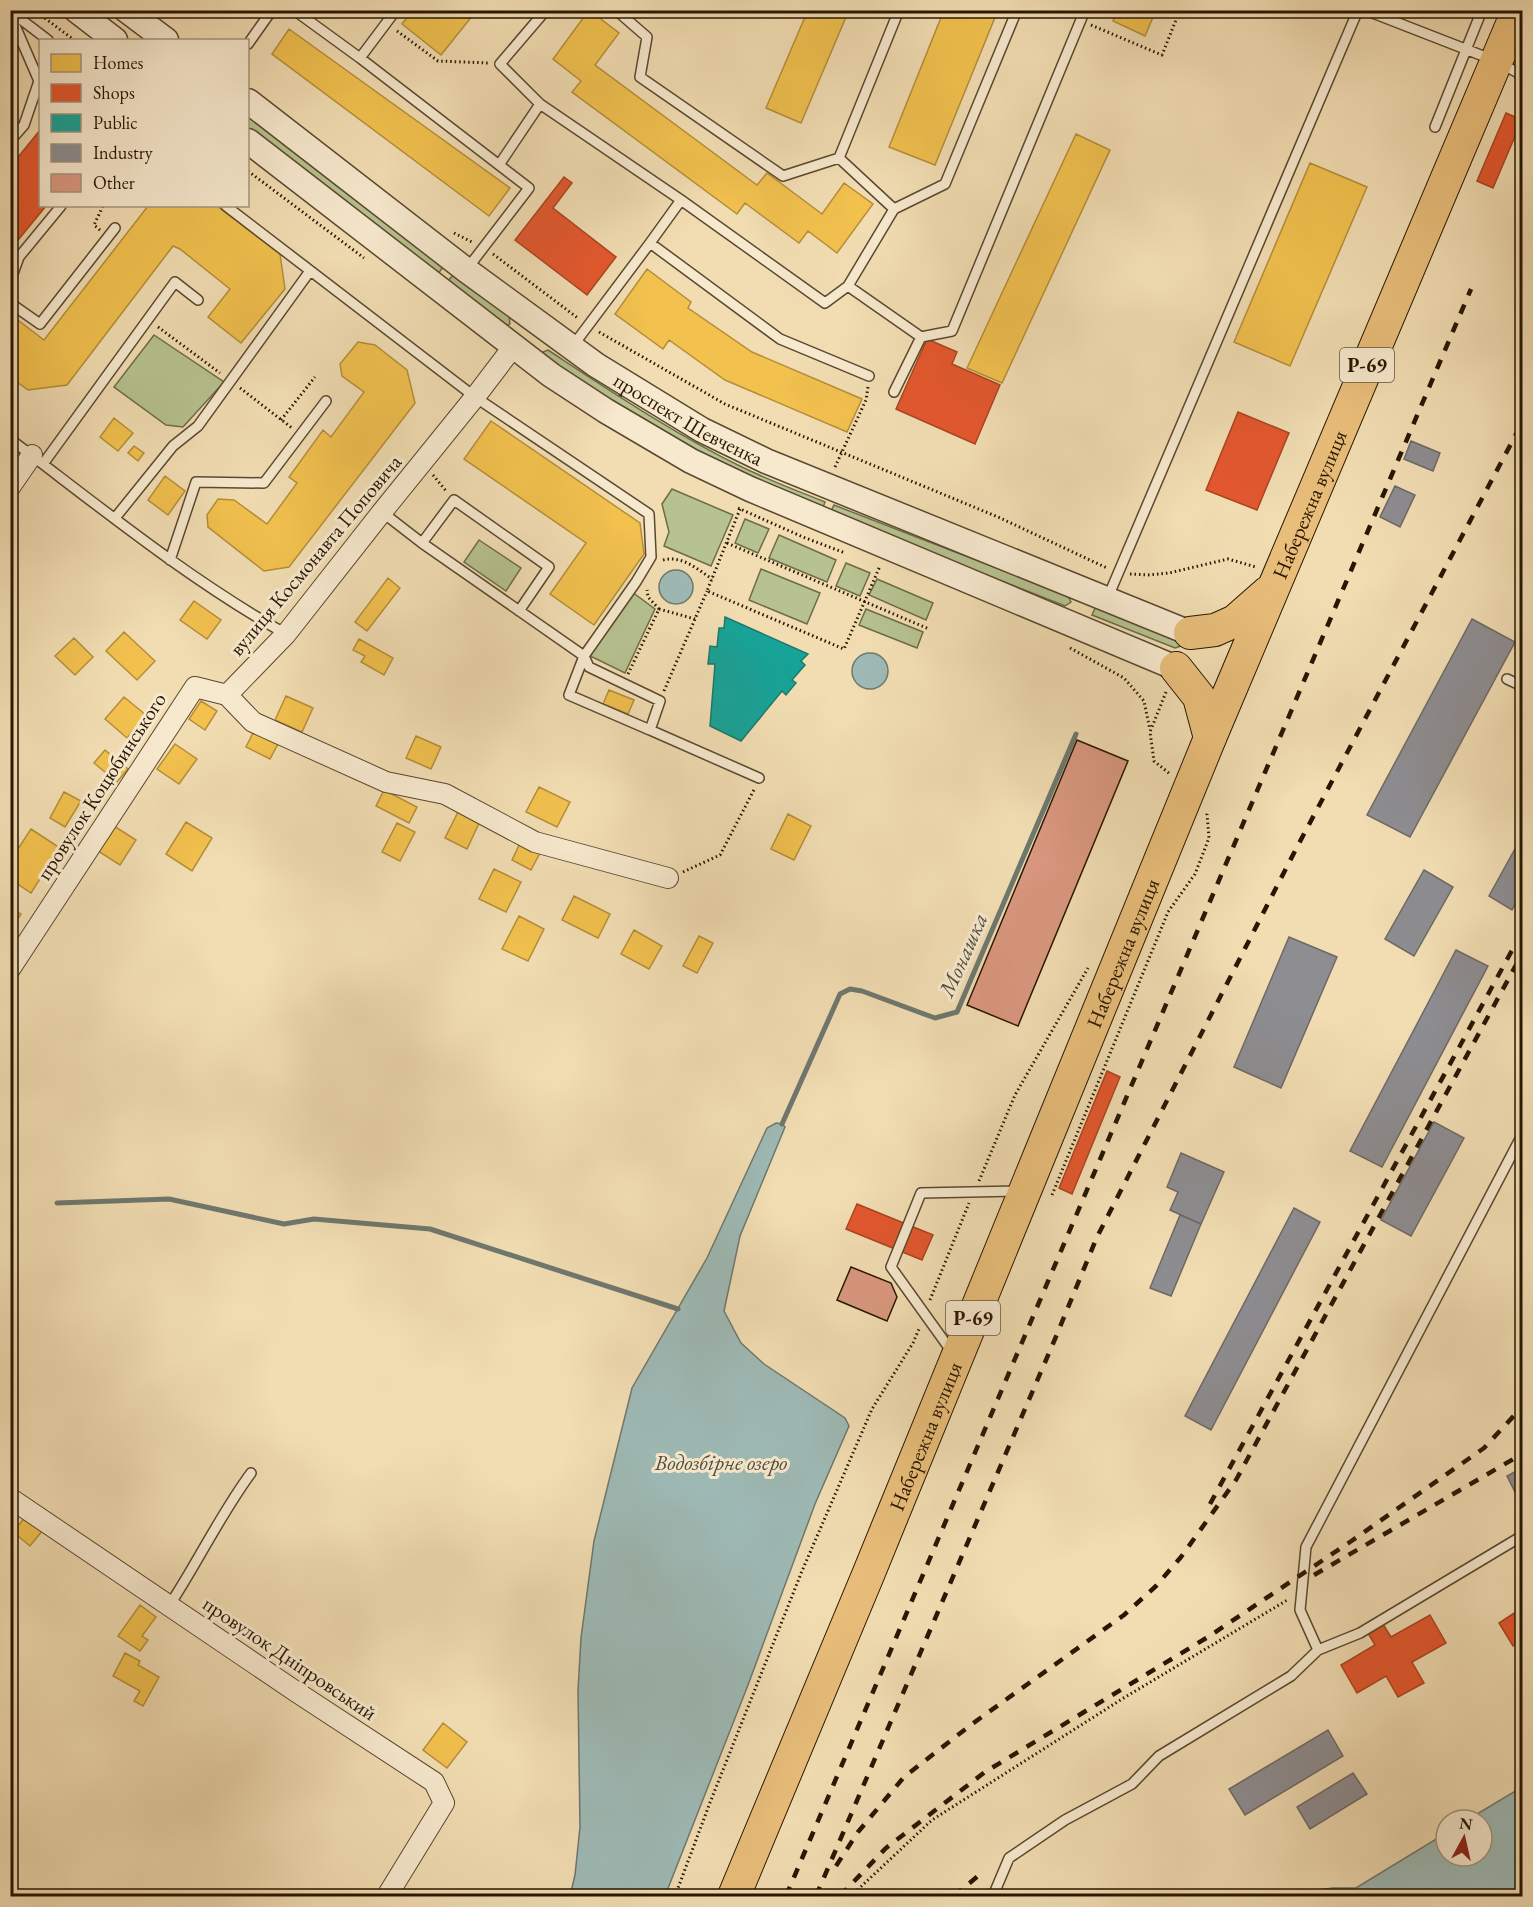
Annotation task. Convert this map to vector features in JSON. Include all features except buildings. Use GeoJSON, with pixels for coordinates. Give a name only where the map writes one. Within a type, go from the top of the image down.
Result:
{"type":"FeatureCollection","features":[{"type":"Feature","properties":{"kind":"main road","name":"Набережна вулиця"},"geometry":{"type":"LineString","coordinates":[[734,1896],[956,1358],[1038,1193],[1210,738],[1273,588],[1509,68],[1518,10]]}},
{"type":"Feature","properties":{"kind":"main road"},"geometry":{"type":"LineString","coordinates":[[1190,633],[1215,630],[1235,621],[1273,588]]}},
{"type":"Feature","properties":{"kind":"main road"},"geometry":{"type":"LineString","coordinates":[[1190,633],[1209,642],[1224,653],[1239,669]]}},
{"type":"Feature","properties":{"kind":"main road"},"geometry":{"type":"LineString","coordinates":[[1172,676],[1239,669]]}},
{"type":"Feature","properties":{"kind":"main road"},"geometry":{"type":"LineString","coordinates":[[1172,676],[1199,697],[1210,738]]}},
{"type":"Feature","properties":{"kind":"street"},"geometry":{"type":"LineString","coordinates":[[76,10],[114,39]]}},
{"type":"Feature","properties":{"kind":"street"},"geometry":{"type":"LineString","coordinates":[[126,10],[165,39]]}},
{"type":"Feature","properties":{"kind":"street","name":"проспект Шевченка"},"geometry":{"type":"LineString","coordinates":[[249,102],[531,320],[646,398],[702,430],[766,461],[1190,633]]}},
{"type":"Feature","properties":{"kind":"street","name":"проспект Шевченка"},"geometry":{"type":"LineString","coordinates":[[249,142],[551,375],[606,411],[691,461],[750,489],[1073,623],[1172,676]]}},
{"type":"Feature","properties":{"kind":"street"},"geometry":{"type":"LineString","coordinates":[[513,347],[531,320]]}},
{"type":"Feature","properties":{"kind":"street","name":"вулиця Космонавта Поповича"},"geometry":{"type":"LineString","coordinates":[[227,695],[286,634],[513,347]]}},
{"type":"Feature","properties":{"kind":"street"},"geometry":{"type":"LineString","coordinates":[[10,487],[38,460]]}},
{"type":"Feature","properties":{"kind":"street"},"geometry":{"type":"LineString","coordinates":[[1073,623],[1097,595]]}},
{"type":"Feature","properties":{"kind":"street","name":"провулок Коцюбинського"},"geometry":{"type":"LineString","coordinates":[[10,969],[195,687],[227,695]]}},
{"type":"Feature","properties":{"kind":"street"},"geometry":{"type":"LineString","coordinates":[[227,695],[253,722],[386,782],[445,794],[535,842],[668,878]]}},
{"type":"Feature","properties":{"kind":"street","name":"провулок Дніпровський"},"geometry":{"type":"LineString","coordinates":[[10,1498],[434,1782],[444,1803],[387,1896]]}},
{"type":"Feature","properties":{"kind":"lane"},"geometry":{"type":"LineString","coordinates":[[249,43],[273,10]]}},
{"type":"Feature","properties":{"kind":"lane"},"geometry":{"type":"LineString","coordinates":[[294,10],[529,188],[466,270]]}},
{"type":"Feature","properties":{"kind":"lane"},"geometry":{"type":"LineString","coordinates":[[360,58],[396,10]]}},
{"type":"Feature","properties":{"kind":"lane"},"geometry":{"type":"LineString","coordinates":[[546,10],[500,64],[540,104],[681,200],[825,303],[848,286],[894,209],[945,184],[1017,10]]}},
{"type":"Feature","properties":{"kind":"lane"},"geometry":{"type":"LineString","coordinates":[[616,10],[647,37],[640,77],[783,176],[839,158]]}},
{"type":"Feature","properties":{"kind":"lane"},"geometry":{"type":"LineString","coordinates":[[839,158],[899,10]]}},
{"type":"Feature","properties":{"kind":"lane"},"geometry":{"type":"LineString","coordinates":[[848,286],[921,337],[952,331],[1085,10]]}},
{"type":"Feature","properties":{"kind":"lane"},"geometry":{"type":"LineString","coordinates":[[1097,595],[1358,10]]}},
{"type":"Feature","properties":{"kind":"lane"},"geometry":{"type":"LineString","coordinates":[[1365,10],[1509,68]]}},
{"type":"Feature","properties":{"kind":"lane"},"geometry":{"type":"LineString","coordinates":[[1435,127],[1482,10]]}},
{"type":"Feature","properties":{"kind":"lane"},"geometry":{"type":"LineString","coordinates":[[10,13],[47,39]]}},
{"type":"Feature","properties":{"kind":"lane"},"geometry":{"type":"LineString","coordinates":[[10,13],[39,81],[24,125],[10,141]]}},
{"type":"Feature","properties":{"kind":"lane"},"geometry":{"type":"LineString","coordinates":[[499,165],[540,104]]}},
{"type":"Feature","properties":{"kind":"lane"},"geometry":{"type":"LineString","coordinates":[[839,158],[894,209]]}},
{"type":"Feature","properties":{"kind":"lane"},"geometry":{"type":"LineString","coordinates":[[571,348],[681,200]]}},
{"type":"Feature","properties":{"kind":"lane"},"geometry":{"type":"LineString","coordinates":[[10,282],[19,257],[60,207]]}},
{"type":"Feature","properties":{"kind":"lane"},"geometry":{"type":"LineString","coordinates":[[227,207],[475,397],[649,514],[651,557],[584,656],[569,695],[759,778]]}},
{"type":"Feature","properties":{"kind":"lane"},"geometry":{"type":"LineString","coordinates":[[10,303],[40,324],[115,228]]}},
{"type":"Feature","properties":{"kind":"lane"},"geometry":{"type":"LineString","coordinates":[[650,243],[780,339],[869,376]]}},
{"type":"Feature","properties":{"kind":"lane"},"geometry":{"type":"LineString","coordinates":[[115,518],[173,446],[198,426],[310,271]]}},
{"type":"Feature","properties":{"kind":"lane"},"geometry":{"type":"LineString","coordinates":[[38,460],[175,282],[198,300]]}},
{"type":"Feature","properties":{"kind":"lane"},"geometry":{"type":"LineString","coordinates":[[894,392],[921,337]]}},
{"type":"Feature","properties":{"kind":"lane"},"geometry":{"type":"LineString","coordinates":[[170,560],[196,482],[264,483],[326,401]]}},
{"type":"Feature","properties":{"kind":"lane"},"geometry":{"type":"LineString","coordinates":[[10,439],[170,560],[242,609],[286,634]]}},
{"type":"Feature","properties":{"kind":"lane"},"geometry":{"type":"LineString","coordinates":[[422,543],[454,500],[549,567],[519,611]]}},
{"type":"Feature","properties":{"kind":"lane"},"geometry":{"type":"LineString","coordinates":[[382,512],[422,543],[584,656],[589,667],[660,701],[650,730]]}},
{"type":"Feature","properties":{"kind":"lane"},"geometry":{"type":"LineString","coordinates":[[1507,679],[1522,686]]}},
{"type":"Feature","properties":{"kind":"lane"},"geometry":{"type":"LineString","coordinates":[[1318,1650],[1300,1610],[1306,1547],[1522,1135]]}},
{"type":"Feature","properties":{"kind":"lane"},"geometry":{"type":"LineString","coordinates":[[956,1358],[891,1267],[921,1193],[1038,1193]]}},
{"type":"Feature","properties":{"kind":"lane"},"geometry":{"type":"LineString","coordinates":[[169,1606],[234,1497],[251,1473]]}},
{"type":"Feature","properties":{"kind":"lane"},"geometry":{"type":"LineString","coordinates":[[993,1896],[1009,1858],[1065,1820],[1132,1784],[1160,1756],[1291,1676],[1318,1650],[1360,1633],[1522,1536]]}},
{"type":"Feature","properties":{"kind":"path"},"geometry":{"type":"LineString","coordinates":[[34,10],[73,39]]}},
{"type":"Feature","properties":{"kind":"path"},"geometry":{"type":"LineString","coordinates":[[1081,21],[1162,55],[1180,10]]}},
{"type":"Feature","properties":{"kind":"path"},"geometry":{"type":"LineString","coordinates":[[386,23],[438,60],[500,64]]}},
{"type":"Feature","properties":{"kind":"path"},"geometry":{"type":"LineString","coordinates":[[94,225],[103,207]]}},
{"type":"Feature","properties":{"kind":"path"},"geometry":{"type":"LineString","coordinates":[[453,233],[485,248],[589,326],[725,404],[998,516]]}},
{"type":"Feature","properties":{"kind":"path"},"geometry":{"type":"LineString","coordinates":[[157,326],[172,338]]}},
{"type":"Feature","properties":{"kind":"path"},"geometry":{"type":"LineString","coordinates":[[842,453],[866,400],[869,376]]}},
{"type":"Feature","properties":{"kind":"path"},"geometry":{"type":"LineString","coordinates":[[294,430],[281,420],[315,377]]}},
{"type":"Feature","properties":{"kind":"path"},"geometry":{"type":"LineString","coordinates":[[422,463],[454,500]]}},
{"type":"Feature","properties":{"kind":"path"},"geometry":{"type":"LineString","coordinates":[[660,701],[740,509]]}},
{"type":"Feature","properties":{"kind":"path"},"geometry":{"type":"LineString","coordinates":[[727,543],[929,629]]}},
{"type":"Feature","properties":{"kind":"path"},"geometry":{"type":"LineString","coordinates":[[659,561],[670,558],[686,562],[712,579]]}},
{"type":"Feature","properties":{"kind":"path"},"geometry":{"type":"LineString","coordinates":[[707,591],[843,649],[880,566]]}},
{"type":"Feature","properties":{"kind":"path"},"geometry":{"type":"LineString","coordinates":[[646,584],[648,597],[659,609],[695,619]]}},
{"type":"Feature","properties":{"kind":"path"},"geometry":{"type":"LineString","coordinates":[[623,683],[659,609]]}},
{"type":"Feature","properties":{"kind":"path"},"geometry":{"type":"LineString","coordinates":[[1172,676],[1150,732],[1154,761],[1173,776]]}},
{"type":"Feature","properties":{"kind":"path"},"geometry":{"type":"LineString","coordinates":[[668,878],[720,855],[759,778]]}},
{"type":"Feature","properties":{"kind":"path"},"geometry":{"type":"LineString","coordinates":[[1038,1193],[1168,912],[1195,874],[1209,838],[1207,814],[1211,803]]}},
{"type":"Feature","properties":{"kind":"path"},"geometry":{"type":"LineString","coordinates":[[675,1896],[812,1549],[872,1409],[913,1343],[1015,1095],[1092,961]]}},
{"type":"Feature","properties":{"kind":"path"},"geometry":{"type":"LineString","coordinates":[[851,1896],[932,1820],[1122,1699],[1301,1592]]}},
{"type":"Feature","properties":{"kind":"green space"},"geometry":{"type":"Polygon","coordinates":[[[249,115],[444,266],[437,275],[249,128],[249,115]]]}},
{"type":"Feature","properties":{"kind":"green space"},"geometry":{"type":"Polygon","coordinates":[[[454,274],[509,316],[510,324],[505,326],[447,282],[454,274]]]}},
{"type":"Feature","properties":{"kind":"green space"},"geometry":{"type":"Polygon","coordinates":[[[154,335],[224,382],[183,427],[166,425],[114,387],[154,335]]]}},
{"type":"Feature","properties":{"kind":"green space"},"geometry":{"type":"Polygon","coordinates":[[[548,350],[694,442],[754,473],[825,502],[822,510],[780,493],[647,425],[543,358],[543,352],[548,350]]]}},
{"type":"Feature","properties":{"kind":"green space"},"geometry":{"type":"Polygon","coordinates":[[[672,489],[733,515],[711,566],[664,546],[669,532],[662,504],[672,489]]]}},
{"type":"Feature","properties":{"kind":"green space"},"geometry":{"type":"Polygon","coordinates":[[[834,505],[1068,596],[1071,602],[1065,606],[830,513],[834,505]]]}},
{"type":"Feature","properties":{"kind":"green space"},"geometry":{"type":"Polygon","coordinates":[[[745,519],[769,529],[758,553],[735,543],[745,519]]]}},
{"type":"Feature","properties":{"kind":"green space"},"geometry":{"type":"Polygon","coordinates":[[[779,535],[836,560],[827,582],[769,558],[779,535]]]}},
{"type":"Feature","properties":{"kind":"green space"},"geometry":{"type":"Polygon","coordinates":[[[479,540],[521,568],[506,591],[464,562],[479,540]]]}},
{"type":"Feature","properties":{"kind":"green space"},"geometry":{"type":"Polygon","coordinates":[[[846,563],[870,573],[860,596],[836,586],[846,563]]]}},
{"type":"Feature","properties":{"kind":"green space"},"geometry":{"type":"Polygon","coordinates":[[[761,569],[820,593],[807,624],[749,600],[761,569]]]}},
{"type":"Feature","properties":{"kind":"green space"},"geometry":{"type":"Polygon","coordinates":[[[877,579],[933,603],[926,620],[869,595],[877,579]]]}},
{"type":"Feature","properties":{"kind":"green space"},"geometry":{"type":"Polygon","coordinates":[[[628,589],[655,609],[625,673],[586,654],[628,589]]]}},
{"type":"Feature","properties":{"kind":"green space"},"geometry":{"type":"Polygon","coordinates":[[[1096,606],[1178,639],[1181,646],[1175,648],[1092,615],[1096,606]]]}},
{"type":"Feature","properties":{"kind":"green space"},"geometry":{"type":"Polygon","coordinates":[[[866,609],[923,632],[917,648],[859,625],[866,609]]]}},
{"type":"Feature","properties":{"kind":"water"},"geometry":{"type":"Polygon","coordinates":[[[676,570],[688,575],[693,587],[688,599],[676,604],[664,599],[659,587],[664,575],[676,570]]]}},
{"type":"Feature","properties":{"kind":"water"},"geometry":{"type":"Polygon","coordinates":[[[870,653],[882,659],[888,671],[882,683],[870,689],[858,683],[852,671],[858,659],[870,653]]]}},
{"type":"Feature","properties":{"kind":"water","name":"Водозбірне озеро"},"geometry":{"type":"Polygon","coordinates":[[[776,1123],[785,1127],[740,1236],[724,1311],[741,1343],[764,1364],[845,1418],[849,1426],[815,1504],[748,1685],[665,1896],[570,1896],[575,1875],[580,1827],[578,1691],[581,1638],[594,1541],[632,1388],[707,1258],[767,1128],[776,1123]]]}},
{"type":"Feature","properties":{"kind":"water"},"geometry":{"type":"Polygon","coordinates":[[[1522,1787],[1522,1896],[1293,1896],[1302,1892],[1333,1888],[1356,1888],[1434,1840],[1434,1868],[1494,1868],[1494,1808],[1487,1808],[1522,1787]]]}},
{"type":"Feature","properties":{"kind":"waterway","name":"Монашка"},"geometry":{"type":"LineString","coordinates":[[782,1124],[840,994],[850,989],[862,991],[935,1018],[957,1012],[1076,734]]}},
{"type":"Feature","properties":{"kind":"waterway"},"geometry":{"type":"LineString","coordinates":[[57,1203],[169,1199],[284,1224],[314,1219],[430,1229],[678,1309]]}},
{"type":"Feature","properties":{"kind":"railway"},"geometry":{"type":"LineString","coordinates":[[786,1896],[1471,289]]}},
{"type":"Feature","properties":{"kind":"railway"},"geometry":{"type":"LineString","coordinates":[[816,1896],[1097,1237],[1296,849],[1522,423]]}},
{"type":"Feature","properties":{"kind":"railway"},"geometry":{"type":"LineString","coordinates":[[1210,1504],[1522,932]]}},
{"type":"Feature","properties":{"kind":"railway"},"geometry":{"type":"LineString","coordinates":[[836,1866],[858,1832],[904,1777],[972,1724],[1124,1615],[1156,1586],[1181,1557],[1236,1480],[1522,954]]}},
{"type":"Feature","properties":{"kind":"railway"},"geometry":{"type":"LineString","coordinates":[[840,1896],[886,1848],[985,1772],[1208,1637],[1350,1542],[1484,1448],[1522,1407]]}},
{"type":"Feature","properties":{"kind":"railway"},"geometry":{"type":"LineString","coordinates":[[1314,1575],[1522,1454]]}},
{"type":"Feature","properties":{"kind":"railway"},"geometry":{"type":"LineString","coordinates":[[954,1896],[978,1876]]}}]}
